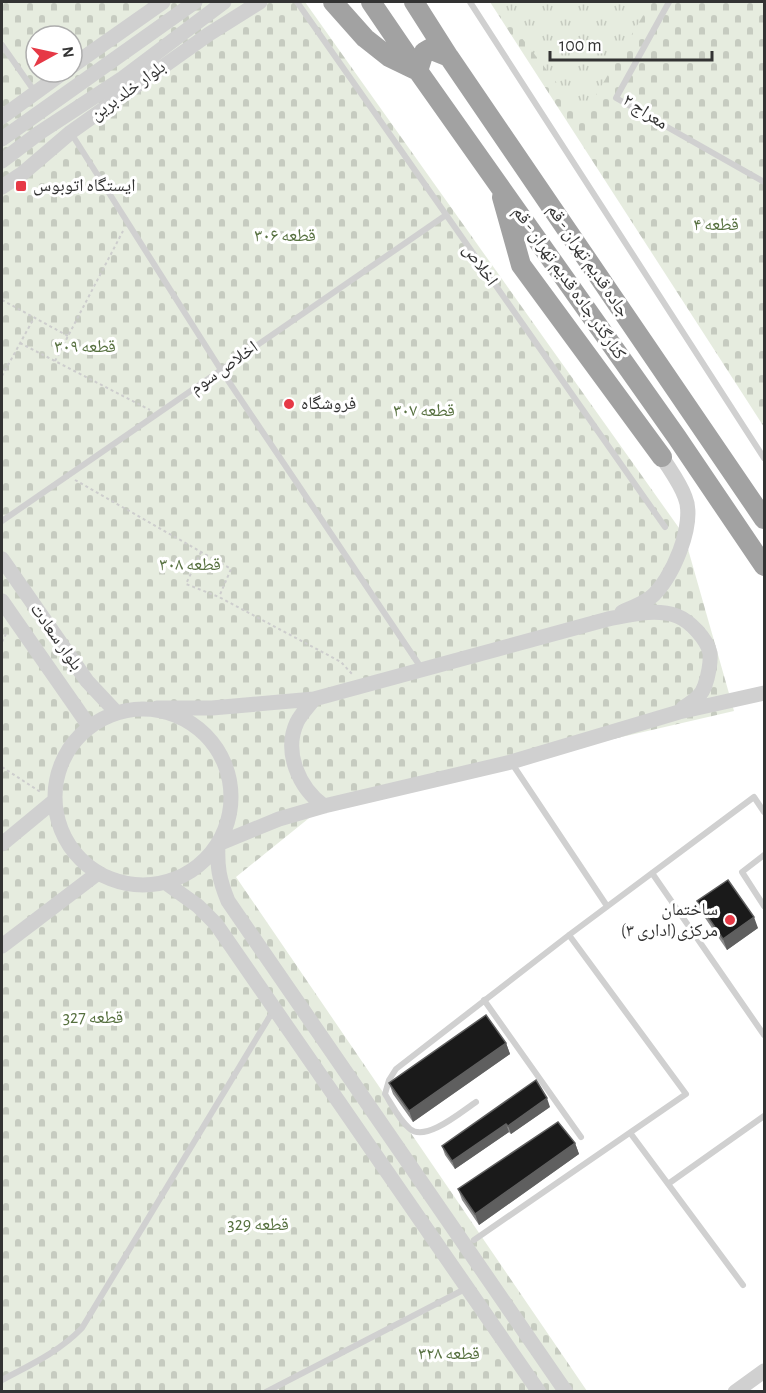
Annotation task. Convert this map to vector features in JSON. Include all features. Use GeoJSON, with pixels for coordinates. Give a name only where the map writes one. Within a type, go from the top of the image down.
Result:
{"type":"FeatureCollection","features":[{"type":"Feature","properties":{"kind":"highway"},"geometry":{"type":"LineString","coordinates":[[333,2],[365,38],[389,57],[418,71],[424,52],[429,49],[449,57]]}},
{"type":"Feature","properties":{"kind":"highway","name":"کنارگذر جاده قدیم تهران - قم"},"geometry":{"type":"LineString","coordinates":[[371,2],[765,566]]}},
{"type":"Feature","properties":{"kind":"highway","name":"جاده قدیم تهران - قم"},"geometry":{"type":"LineString","coordinates":[[414,2],[431,25],[449,57],[765,519]]}},
{"type":"Feature","properties":{"kind":"highway"},"geometry":{"type":"LineString","coordinates":[[428,2],[431,25]]}},
{"type":"Feature","properties":{"kind":"highway"},"geometry":{"type":"LineString","coordinates":[[498,183],[521,265],[662,457]]}},
{"type":"Feature","properties":{"kind":"street"},"geometry":{"type":"LineString","coordinates":[[84,58],[163,2]]}},
{"type":"Feature","properties":{"kind":"street"},"geometry":{"type":"LineString","coordinates":[[2,139],[195,2]]}},
{"type":"Feature","properties":{"kind":"street"},"geometry":{"type":"LineString","coordinates":[[2,161],[39,133],[123,78],[224,2]]}},
{"type":"Feature","properties":{"kind":"street","name":"بلوار خلد برین"},"geometry":{"type":"LineString","coordinates":[[2,187],[23,173],[71,132],[209,34],[260,2]]}},
{"type":"Feature","properties":{"kind":"street"},"geometry":{"type":"LineString","coordinates":[[2,117],[47,84]]}},
{"type":"Feature","properties":{"kind":"street"},"geometry":{"type":"LineString","coordinates":[[608,619],[650,598],[660,588],[680,553],[688,519],[686,498],[662,457]]}},
{"type":"Feature","properties":{"kind":"street","name":"بلوار سعادت"},"geometry":{"type":"LineString","coordinates":[[2,559],[87,681],[116,712]]}},
{"type":"Feature","properties":{"kind":"street","name":"بلوار سعادت"},"geometry":{"type":"LineString","coordinates":[[2,601],[89,726]]}},
{"type":"Feature","properties":{"kind":"street"},"geometry":{"type":"LineString","coordinates":[[158,708],[185,718],[208,736],[224,760],[231,788],[230,817],[218,844],[205,861],[188,873],[166,883],[143,886],[120,883],[98,873],[81,860],[67,843],[58,823],[54,801],[57,772],[69,746],[89,726],[116,712],[136,707],[212,708],[314,699],[608,619],[657,613],[678,616],[693,627],[703,639],[710,654],[705,687],[696,699],[679,712]]}},
{"type":"Feature","properties":{"kind":"street"},"geometry":{"type":"LineString","coordinates":[[218,844],[279,819],[324,806],[511,762],[679,712],[765,693]]}},
{"type":"Feature","properties":{"kind":"street"},"geometry":{"type":"LineString","coordinates":[[314,699],[295,726],[292,753],[296,772],[303,784],[314,799],[324,806]]}},
{"type":"Feature","properties":{"kind":"street"},"geometry":{"type":"LineString","coordinates":[[2,844],[54,801]]}},
{"type":"Feature","properties":{"kind":"street"},"geometry":{"type":"LineString","coordinates":[[218,844],[219,879],[228,901],[566,1392]]}},
{"type":"Feature","properties":{"kind":"street"},"geometry":{"type":"LineString","coordinates":[[2,945],[98,873]]}},
{"type":"Feature","properties":{"kind":"street"},"geometry":{"type":"LineString","coordinates":[[166,883],[198,906],[216,924],[273,1010],[539,1392]]}},
{"type":"Feature","properties":{"kind":"street"},"geometry":{"type":"LineString","coordinates":[[738,1391],[765,1371]]}},
{"type":"Feature","properties":{"kind":"lane","name":"اخلاص"},"geometry":{"type":"LineString","coordinates":[[297,2],[665,527]]}},
{"type":"Feature","properties":{"kind":"lane"},"geometry":{"type":"LineString","coordinates":[[470,2],[765,458]]}},
{"type":"Feature","properties":{"kind":"lane","name":"معراج ۲"},"geometry":{"type":"LineString","coordinates":[[669,2],[616,98],[765,182]]}},
{"type":"Feature","properties":{"kind":"lane"},"geometry":{"type":"LineString","coordinates":[[2,45],[36,92]]}},
{"type":"Feature","properties":{"kind":"lane"},"geometry":{"type":"LineString","coordinates":[[71,132],[220,370],[422,670]]}},
{"type":"Feature","properties":{"kind":"lane","name":"اخلاص سوم"},"geometry":{"type":"LineString","coordinates":[[2,521],[446,215]]}},
{"type":"Feature","properties":{"kind":"lane"},"geometry":{"type":"LineString","coordinates":[[511,762],[607,906]]}},
{"type":"Feature","properties":{"kind":"lane"},"geometry":{"type":"LineString","coordinates":[[476,1102],[437,1128],[422,1134],[412,1131],[405,1124],[385,1094],[389,1080],[396,1069],[607,906],[754,797],[765,812]]}},
{"type":"Feature","properties":{"kind":"lane"},"geometry":{"type":"LineString","coordinates":[[765,855],[742,872],[765,906]]}},
{"type":"Feature","properties":{"kind":"lane"},"geometry":{"type":"LineString","coordinates":[[652,873],[765,1035]]}},
{"type":"Feature","properties":{"kind":"lane"},"geometry":{"type":"LineString","coordinates":[[474,1240],[686,1094],[569,935]]}},
{"type":"Feature","properties":{"kind":"lane"},"geometry":{"type":"LineString","coordinates":[[484,1000],[581,1137]]}},
{"type":"Feature","properties":{"kind":"lane"},"geometry":{"type":"LineString","coordinates":[[2,1380],[55,1351],[82,1328],[273,1010]]}},
{"type":"Feature","properties":{"kind":"lane"},"geometry":{"type":"LineString","coordinates":[[668,1184],[765,1116]]}},
{"type":"Feature","properties":{"kind":"lane"},"geometry":{"type":"LineString","coordinates":[[631,1134],[743,1285]]}},
{"type":"Feature","properties":{"kind":"lane"},"geometry":{"type":"LineString","coordinates":[[266,1392],[467,1288]]}},
{"type":"Feature","properties":{"kind":"path"},"geometry":{"type":"LineString","coordinates":[[55,362],[128,221]]}},
{"type":"Feature","properties":{"kind":"path"},"geometry":{"type":"LineString","coordinates":[[2,300],[68,336]]}},
{"type":"Feature","properties":{"kind":"path"},"geometry":{"type":"LineString","coordinates":[[2,376],[34,318]]}},
{"type":"Feature","properties":{"kind":"path"},"geometry":{"type":"LineString","coordinates":[[20,343],[144,408],[159,413]]}},
{"type":"Feature","properties":{"kind":"path"},"geometry":{"type":"LineString","coordinates":[[67,476],[231,569],[219,597]]}},
{"type":"Feature","properties":{"kind":"path"},"geometry":{"type":"LineString","coordinates":[[201,552],[186,584],[219,597],[341,662],[363,686]]}},
{"type":"Feature","properties":{"kind":"path"},"geometry":{"type":"LineString","coordinates":[[2,767],[54,801]]}},
{"type":"Feature","properties":{"kind":"green space"},"geometry":{"type":"Polygon","coordinates":[[[2,2],[305,2],[684,535],[734,711],[324,806],[236,877],[587,1391],[2,1392],[2,2]]]}},
{"type":"Feature","properties":{"kind":"green space","name":"قطعه ۴"},"geometry":{"type":"Polygon","coordinates":[[[490,2],[764,2],[764,427],[490,2]]]}},
{"type":"Feature","properties":{"kind":"green space"},"geometry":{"type":"Polygon","coordinates":[[[494,2],[651,2],[583,117],[494,2]]]}},
{"type":"Feature","properties":{"kind":"building","name":"ساختمان مرکزی(اداری ۳)"},"geometry":{"type":"Polygon","coordinates":[[[728,880],[754,917],[723,939],[697,901],[728,880]]]}},
{"type":"Feature","properties":{"kind":"building"},"geometry":{"type":"Polygon","coordinates":[[[486,1015],[506,1043],[409,1111],[389,1083],[486,1015]]]}},
{"type":"Feature","properties":{"kind":"building"},"geometry":{"type":"Polygon","coordinates":[[[536,1080],[547,1098],[452,1161],[442,1146],[536,1080]]]}},
{"type":"Feature","properties":{"kind":"building"},"geometry":{"type":"Polygon","coordinates":[[[558,1122],[575,1143],[475,1214],[458,1189],[558,1122]]]}},
{"type":"Feature","properties":{"kind":"place","name":"ایستگاه اتوبوس"},"geometry":{"type":"Point","coordinates":[21,186]}},
{"type":"Feature","properties":{"kind":"place","name":"فروشگاه"},"geometry":{"type":"Point","coordinates":[289,404]}},
{"type":"Feature","properties":{"kind":"place","name":"ساختمان مرکزی(اداری ۳)"},"geometry":{"type":"Point","coordinates":[730,920]}},
{"type":"Feature","properties":{"kind":"park label","name":"قطعه ۳۰۶"},"geometry":{"type":"Point","coordinates":[285,236]}},
{"type":"Feature","properties":{"kind":"park label","name":"قطعه ۳۰۹"},"geometry":{"type":"Point","coordinates":[85,347]}},
{"type":"Feature","properties":{"kind":"park label","name":"قطعه ۳۰۷"},"geometry":{"type":"Point","coordinates":[424,411]}},
{"type":"Feature","properties":{"kind":"park label","name":"قطعه ۳۰۸"},"geometry":{"type":"Point","coordinates":[190,565]}},
{"type":"Feature","properties":{"kind":"park label","name":"قطعه 327"},"geometry":{"type":"Point","coordinates":[93,1018]}},
{"type":"Feature","properties":{"kind":"park label","name":"قطعه 329"},"geometry":{"type":"Point","coordinates":[258,1225]}},
{"type":"Feature","properties":{"kind":"park label","name":"قطعه ۳۲۸"},"geometry":{"type":"Point","coordinates":[449,1354]}}]}
